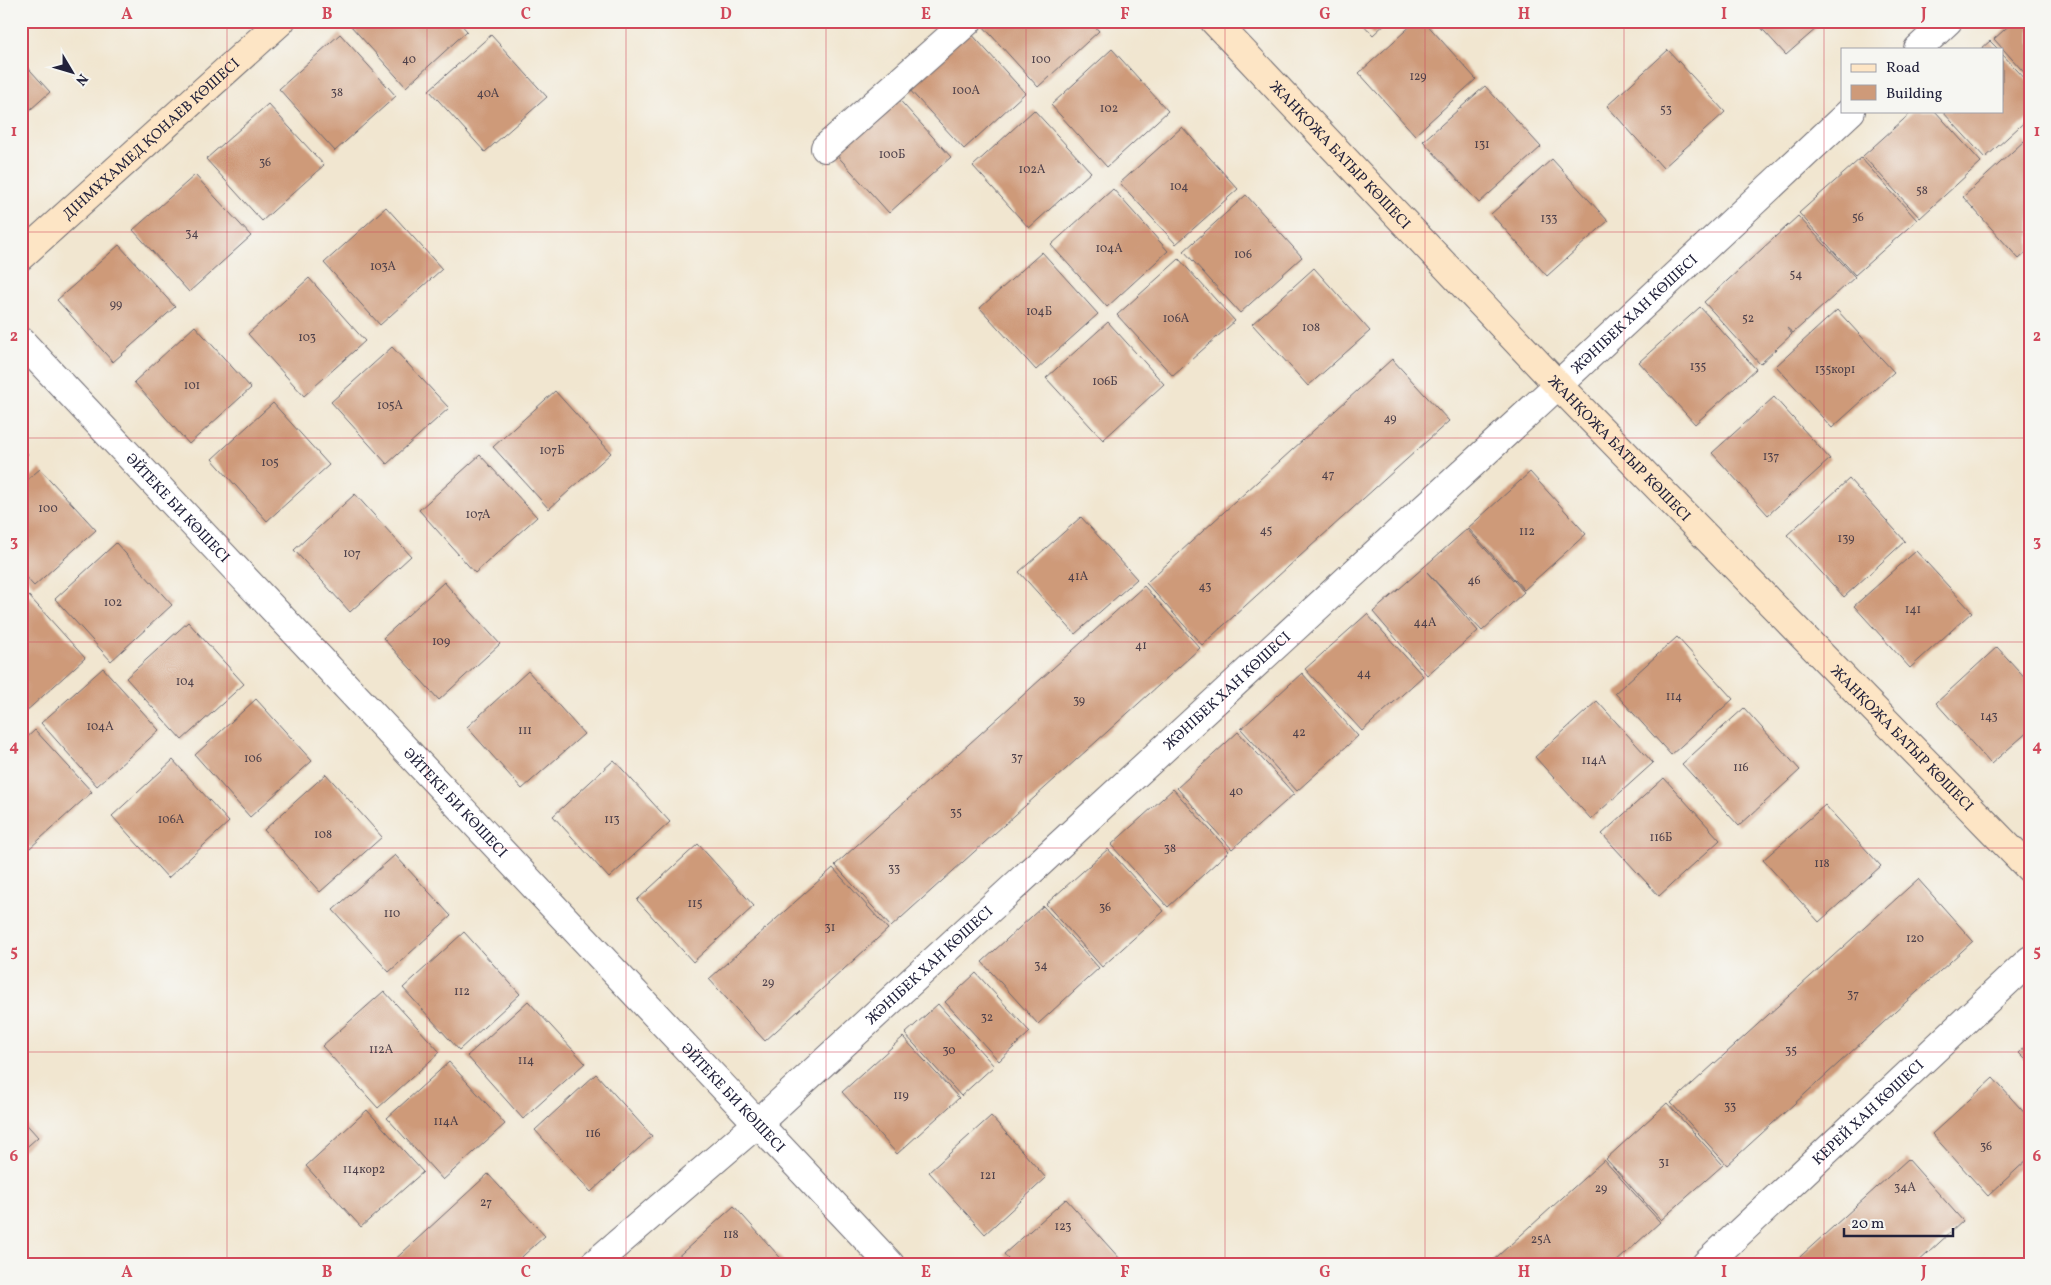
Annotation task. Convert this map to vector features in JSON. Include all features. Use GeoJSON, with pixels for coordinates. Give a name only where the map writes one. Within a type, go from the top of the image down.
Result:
{"type":"FeatureCollection","features":[{"type":"Feature","properties":{"kind":"main road","name":"ДІНМҰХАМЕД ҚОНАЕВ КӨШЕСІ"},"geometry":{"type":"LineString","coordinates":[[21,256],[281,21]]}},
{"type":"Feature","properties":{"kind":"main road","name":"ЖАНҚОЖА БАТЫР КӨШЕСІ"},"geometry":{"type":"LineString","coordinates":[[1214,21],[1558,385],[2030,869]]}},
{"type":"Feature","properties":{"kind":"street"},"geometry":{"type":"LineString","coordinates":[[826,148],[968,21]]}},
{"type":"Feature","properties":{"kind":"street"},"geometry":{"type":"LineString","coordinates":[[1919,48],[1948,21]]}},
{"type":"Feature","properties":{"kind":"street","name":"ЖӘНІБЕК ХАН КӨШЕСІ"},"geometry":{"type":"LineString","coordinates":[[594,1264],[758,1123],[1558,385],[1850,112]]}},
{"type":"Feature","properties":{"kind":"street","name":"ӘЙТЕКЕ БИ КӨШЕСІ"},"geometry":{"type":"LineString","coordinates":[[21,341],[890,1264]]}},
{"type":"Feature","properties":{"kind":"street","name":"КЕРЕЙ ХАН КӨШЕСІ"},"geometry":{"type":"LineString","coordinates":[[1706,1264],[2030,960]]}},
{"type":"Feature","properties":{"kind":"building"},"geometry":{"type":"Polygon","coordinates":[[[354,21],[458,21],[467,31],[406,87],[350,25],[354,21]]]}},
{"type":"Feature","properties":{"kind":"building"},"geometry":{"type":"Polygon","coordinates":[[[986,21],[1090,21],[1099,31],[1038,87],[982,25],[986,21]]]}},
{"type":"Feature","properties":{"kind":"building"},"geometry":{"type":"Polygon","coordinates":[[[1360,21],[1388,21],[1373,35],[1360,21]]]}},
{"type":"Feature","properties":{"kind":"building"},"geometry":{"type":"Polygon","coordinates":[[[1416,21],[1424,21],[1476,79],[1415,135],[1359,73],[1416,21]]]}},
{"type":"Feature","properties":{"kind":"building"},"geometry":{"type":"Polygon","coordinates":[[[1755,21],[1825,21],[1786,55],[1755,21]]]}},
{"type":"Feature","properties":{"kind":"building"},"geometry":{"type":"Polygon","coordinates":[[[2014,21],[2030,21],[2030,79],[2004,48],[1994,39],[2014,21]]]}},
{"type":"Feature","properties":{"kind":"building"},"geometry":{"type":"Polygon","coordinates":[[[969,31],[1025,93],[964,149],[907,87],[969,31]]]}},
{"type":"Feature","properties":{"kind":"building"},"geometry":{"type":"Polygon","coordinates":[[[340,34],[396,96],[335,151],[279,89],[340,34]]]}},
{"type":"Feature","properties":{"kind":"building"},"geometry":{"type":"Polygon","coordinates":[[[491,35],[547,97],[485,152],[429,90],[491,35]]]}},
{"type":"Feature","properties":{"kind":"building"},"geometry":{"type":"Polygon","coordinates":[[[1990,41],[1997,48],[1982,48],[1990,41]]]}},
{"type":"Feature","properties":{"kind":"building"},"geometry":{"type":"Polygon","coordinates":[[[1112,49],[1168,111],[1107,167],[1051,105],[1112,49]]]}},
{"type":"Feature","properties":{"kind":"building"},"geometry":{"type":"Polygon","coordinates":[[[1668,50],[1725,112],[1663,168],[1607,106],[1668,50]]]}},
{"type":"Feature","properties":{"kind":"building"},"geometry":{"type":"Polygon","coordinates":[[[2004,56],[2030,84],[2030,117],[1985,158],[1943,112],[2004,112],[2004,56]]]}},
{"type":"Feature","properties":{"kind":"building"},"geometry":{"type":"Polygon","coordinates":[[[21,60],[50,92],[21,118],[21,60]]]}},
{"type":"Feature","properties":{"kind":"building"},"geometry":{"type":"Polygon","coordinates":[[[1485,86],[1541,147],[1479,203],[1423,141],[1485,86]]]}},
{"type":"Feature","properties":{"kind":"building"},"geometry":{"type":"Polygon","coordinates":[[[895,95],[951,157],[889,213],[833,151],[895,95]]]}},
{"type":"Feature","properties":{"kind":"building"},"geometry":{"type":"Polygon","coordinates":[[[268,104],[324,165],[262,221],[206,159],[268,104]]]}},
{"type":"Feature","properties":{"kind":"building"},"geometry":{"type":"Polygon","coordinates":[[[1034,110],[1091,172],[1029,228],[973,166],[1034,110]]]}},
{"type":"Feature","properties":{"kind":"building"},"geometry":{"type":"Polygon","coordinates":[[[1912,112],[1936,112],[1981,162],[1920,218],[1863,156],[1912,112]]]}},
{"type":"Feature","properties":{"kind":"building"},"geometry":{"type":"Polygon","coordinates":[[[1182,127],[1238,189],[1176,244],[1120,183],[1182,127]]]}},
{"type":"Feature","properties":{"kind":"building"},"geometry":{"type":"Polygon","coordinates":[[[2024,141],[2030,147],[2030,249],[2019,259],[1963,197],[2024,141]]]}},
{"type":"Feature","properties":{"kind":"building"},"geometry":{"type":"Polygon","coordinates":[[[1861,158],[1917,220],[1855,275],[1799,213],[1861,158]]]}},
{"type":"Feature","properties":{"kind":"building"},"geometry":{"type":"Polygon","coordinates":[[[1552,159],[1608,221],[1547,276],[1491,214],[1552,159]]]}},
{"type":"Feature","properties":{"kind":"building"},"geometry":{"type":"Polygon","coordinates":[[[195,175],[251,236],[189,292],[133,230],[195,175]]]}},
{"type":"Feature","properties":{"kind":"building"},"geometry":{"type":"Polygon","coordinates":[[[1113,189],[1168,251],[1107,307],[1051,245],[1113,189]]]}},
{"type":"Feature","properties":{"kind":"building"},"geometry":{"type":"Polygon","coordinates":[[[1246,195],[1302,257],[1240,313],[1184,251],[1246,195]]]}},
{"type":"Feature","properties":{"kind":"building"},"geometry":{"type":"Polygon","coordinates":[[[386,207],[442,269],[380,325],[324,263],[386,207]]]}},
{"type":"Feature","properties":{"kind":"building"},"geometry":{"type":"Polygon","coordinates":[[[1798,216],[1855,277],[1793,333],[1787,328],[1792,334],[1760,364],[1704,302],[1798,216]]]}},
{"type":"Feature","properties":{"kind":"building"},"geometry":{"type":"Polygon","coordinates":[[[119,245],[175,307],[113,362],[57,300],[119,245]]]}},
{"type":"Feature","properties":{"kind":"building"},"geometry":{"type":"Polygon","coordinates":[[[1042,252],[1098,314],[1036,370],[980,308],[1042,252]]]}},
{"type":"Feature","properties":{"kind":"building"},"geometry":{"type":"Polygon","coordinates":[[[1179,259],[1235,321],[1173,376],[1117,315],[1179,259]]]}},
{"type":"Feature","properties":{"kind":"building"},"geometry":{"type":"Polygon","coordinates":[[[1314,268],[1370,331],[1308,386],[1252,324],[1314,268]]]}},
{"type":"Feature","properties":{"kind":"building"},"geometry":{"type":"Polygon","coordinates":[[[309,278],[365,341],[304,396],[248,334],[309,278]]]}},
{"type":"Feature","properties":{"kind":"building"},"geometry":{"type":"Polygon","coordinates":[[[1700,307],[1756,369],[1695,424],[1639,362],[1700,307]]]}},
{"type":"Feature","properties":{"kind":"building"},"geometry":{"type":"Polygon","coordinates":[[[1837,310],[1894,372],[1832,428],[1776,366],[1837,310]]]}},
{"type":"Feature","properties":{"kind":"building"},"geometry":{"type":"Polygon","coordinates":[[[1108,322],[1164,384],[1103,440],[1046,378],[1108,322]]]}},
{"type":"Feature","properties":{"kind":"building"},"geometry":{"type":"Polygon","coordinates":[[[195,326],[251,388],[189,444],[134,382],[195,326]]]}},
{"type":"Feature","properties":{"kind":"building"},"geometry":{"type":"Polygon","coordinates":[[[392,347],[449,408],[387,464],[331,402],[392,347]]]}},
{"type":"Feature","properties":{"kind":"building"},"geometry":{"type":"Polygon","coordinates":[[[1392,359],[1449,421],[1202,645],[1146,583],[1392,359]]]}},
{"type":"Feature","properties":{"kind":"building"},"geometry":{"type":"Polygon","coordinates":[[[555,391],[611,453],[549,509],[493,447],[555,391]]]}},
{"type":"Feature","properties":{"kind":"building"},"geometry":{"type":"Polygon","coordinates":[[[1774,397],[1830,459],[1768,515],[1712,453],[1774,397]]]}},
{"type":"Feature","properties":{"kind":"building"},"geometry":{"type":"Polygon","coordinates":[[[273,403],[329,465],[267,521],[212,459],[273,403]]]}},
{"type":"Feature","properties":{"kind":"building"},"geometry":{"type":"Polygon","coordinates":[[[21,447],[28,454],[21,460],[21,447]]]}},
{"type":"Feature","properties":{"kind":"building"},"geometry":{"type":"Polygon","coordinates":[[[480,455],[537,517],[475,573],[419,510],[480,455]]]}},
{"type":"Feature","properties":{"kind":"building"},"geometry":{"type":"Polygon","coordinates":[[[40,469],[96,530],[34,586],[21,572],[21,485],[40,469]]]}},
{"type":"Feature","properties":{"kind":"building"},"geometry":{"type":"Polygon","coordinates":[[[1530,472],[1586,534],[1524,590],[1468,528],[1530,472]]]}},
{"type":"Feature","properties":{"kind":"building"},"geometry":{"type":"Polygon","coordinates":[[[1849,479],[1905,541],[1844,597],[1787,535],[1849,479]]]}},
{"type":"Feature","properties":{"kind":"building"},"geometry":{"type":"Polygon","coordinates":[[[355,494],[411,556],[350,612],[294,550],[355,494]]]}},
{"type":"Feature","properties":{"kind":"building"},"geometry":{"type":"Polygon","coordinates":[[[1081,517],[1137,579],[1075,634],[1019,572],[1081,517]]]}},
{"type":"Feature","properties":{"kind":"building"},"geometry":{"type":"Polygon","coordinates":[[[1467,529],[1524,592],[1482,631],[1427,572],[1478,631],[1427,675],[1373,612],[1467,529]]]}},
{"type":"Feature","properties":{"kind":"building"},"geometry":{"type":"Polygon","coordinates":[[[116,543],[172,605],[111,661],[55,599],[116,543]]]}},
{"type":"Feature","properties":{"kind":"building"},"geometry":{"type":"Polygon","coordinates":[[[1916,551],[1972,612],[1910,668],[1854,606],[1916,551]]]}},
{"type":"Feature","properties":{"kind":"building"},"geometry":{"type":"Polygon","coordinates":[[[444,582],[500,644],[439,700],[383,638],[444,582]]]}},
{"type":"Feature","properties":{"kind":"building"},"geometry":{"type":"Polygon","coordinates":[[[1144,586],[1200,648],[891,927],[835,865],[1144,586]]]}},
{"type":"Feature","properties":{"kind":"building"},"geometry":{"type":"Polygon","coordinates":[[[29,596],[85,658],[23,714],[21,711],[21,603],[29,596]]]}},
{"type":"Feature","properties":{"kind":"building"},"geometry":{"type":"Polygon","coordinates":[[[1367,614],[1423,676],[1362,731],[1305,669],[1367,614]]]}},
{"type":"Feature","properties":{"kind":"building"},"geometry":{"type":"Polygon","coordinates":[[[188,622],[244,684],[182,740],[126,678],[188,622]]]}},
{"type":"Feature","properties":{"kind":"building"},"geometry":{"type":"Polygon","coordinates":[[[1677,637],[1733,699],[1671,755],[1615,693],[1677,637]]]}},
{"type":"Feature","properties":{"kind":"building"},"geometry":{"type":"Polygon","coordinates":[[[1997,647],[2030,683],[2030,730],[1991,764],[1936,703],[1997,647]]]}},
{"type":"Feature","properties":{"kind":"building"},"geometry":{"type":"Polygon","coordinates":[[[103,668],[159,730],[97,786],[41,723],[103,668]]]}},
{"type":"Feature","properties":{"kind":"building"},"geometry":{"type":"Polygon","coordinates":[[[528,671],[584,734],[522,789],[467,727],[528,671]]]}},
{"type":"Feature","properties":{"kind":"building"},"geometry":{"type":"Polygon","coordinates":[[[1302,673],[1358,736],[1297,791],[1241,729],[1302,673]]]}},
{"type":"Feature","properties":{"kind":"building"},"geometry":{"type":"Polygon","coordinates":[[[256,699],[312,761],[250,817],[195,755],[256,699]]]}},
{"type":"Feature","properties":{"kind":"building"},"geometry":{"type":"Polygon","coordinates":[[[1597,701],[1653,763],[1591,819],[1535,757],[1597,701]]]}},
{"type":"Feature","properties":{"kind":"building"},"geometry":{"type":"Polygon","coordinates":[[[1744,708],[1800,770],[1739,826],[1682,764],[1744,708]]]}},
{"type":"Feature","properties":{"kind":"building"},"geometry":{"type":"Polygon","coordinates":[[[35,730],[92,792],[30,848],[21,838],[21,743],[35,730]]]}},
{"type":"Feature","properties":{"kind":"building"},"geometry":{"type":"Polygon","coordinates":[[[1238,732],[1294,794],[1232,849],[1177,788],[1238,732]]]}},
{"type":"Feature","properties":{"kind":"building"},"geometry":{"type":"Polygon","coordinates":[[[173,760],[229,822],[168,878],[112,816],[173,760]]]}},
{"type":"Feature","properties":{"kind":"building"},"geometry":{"type":"Polygon","coordinates":[[[614,760],[670,822],[609,878],[553,816],[614,760]]]}},
{"type":"Feature","properties":{"kind":"building"},"geometry":{"type":"Polygon","coordinates":[[[326,774],[382,837],[320,892],[264,830],[326,774]]]}},
{"type":"Feature","properties":{"kind":"building"},"geometry":{"type":"Polygon","coordinates":[[[1664,778],[1720,840],[1659,896],[1602,834],[1664,778]]]}},
{"type":"Feature","properties":{"kind":"building"},"geometry":{"type":"Polygon","coordinates":[[[1173,789],[1229,851],[1168,907],[1111,845],[1173,789]]]}},
{"type":"Feature","properties":{"kind":"building"},"geometry":{"type":"Polygon","coordinates":[[[1825,805],[1881,866],[1819,922],[1763,860],[1825,805]]]}},
{"type":"Feature","properties":{"kind":"building"},"geometry":{"type":"Polygon","coordinates":[[[698,844],[754,906],[693,962],[637,900],[698,844]]]}},
{"type":"Feature","properties":{"kind":"building"},"geometry":{"type":"Polygon","coordinates":[[[1108,849],[1164,911],[1102,967],[1046,904],[1108,849]]]}},
{"type":"Feature","properties":{"kind":"building"},"geometry":{"type":"Polygon","coordinates":[[[395,855],[451,916],[389,972],[333,910],[395,855]]]}},
{"type":"Feature","properties":{"kind":"building"},"geometry":{"type":"Polygon","coordinates":[[[833,868],[888,929],[765,1041],[709,979],[833,868]]]}},
{"type":"Feature","properties":{"kind":"building"},"geometry":{"type":"Polygon","coordinates":[[[1918,879],[1973,941],[1727,1165],[1671,1103],[1918,879]]]}},
{"type":"Feature","properties":{"kind":"building"},"geometry":{"type":"Polygon","coordinates":[[[1043,906],[1099,968],[1038,1024],[982,962],[1043,906]]]}},
{"type":"Feature","properties":{"kind":"building"},"geometry":{"type":"Polygon","coordinates":[[[464,932],[520,994],[459,1050],[403,988],[464,932]]]}},
{"type":"Feature","properties":{"kind":"building"},"geometry":{"type":"Polygon","coordinates":[[[976,973],[1030,1032],[999,1061],[945,1002],[976,973]]]}},
{"type":"Feature","properties":{"kind":"building"},"geometry":{"type":"Polygon","coordinates":[[[384,991],[440,1052],[378,1108],[322,1046],[384,991]]]}},
{"type":"Feature","properties":{"kind":"building"},"geometry":{"type":"Polygon","coordinates":[[[528,1001],[585,1063],[523,1119],[467,1056],[528,1001]]]}},
{"type":"Feature","properties":{"kind":"building"},"geometry":{"type":"Polygon","coordinates":[[[938,1004],[994,1066],[961,1096],[905,1034],[938,1004]]]}},
{"type":"Feature","properties":{"kind":"building"},"geometry":{"type":"Polygon","coordinates":[[[903,1037],[959,1098],[897,1154],[842,1092],[903,1037]]]}},
{"type":"Feature","properties":{"kind":"building"},"geometry":{"type":"Polygon","coordinates":[[[2030,1043],[2030,1064],[2019,1053],[2030,1043]]]}},
{"type":"Feature","properties":{"kind":"building"},"geometry":{"type":"Polygon","coordinates":[[[449,1062],[505,1124],[443,1180],[387,1118],[449,1062]]]}},
{"type":"Feature","properties":{"kind":"building"},"geometry":{"type":"Polygon","coordinates":[[[596,1074],[652,1136],[591,1192],[535,1130],[596,1074]]]}},
{"type":"Feature","properties":{"kind":"building"},"geometry":{"type":"Polygon","coordinates":[[[1993,1078],[2030,1119],[2030,1157],[1988,1196],[1932,1134],[1993,1078]]]}},
{"type":"Feature","properties":{"kind":"building"},"geometry":{"type":"Polygon","coordinates":[[[1667,1103],[1723,1165],[1661,1220],[1606,1159],[1667,1103]]]}},
{"type":"Feature","properties":{"kind":"building"},"geometry":{"type":"Polygon","coordinates":[[[367,1110],[423,1172],[361,1227],[306,1166],[367,1110]]]}},
{"type":"Feature","properties":{"kind":"building"},"geometry":{"type":"Polygon","coordinates":[[[991,1116],[1046,1178],[985,1234],[929,1172],[991,1116]]]}},
{"type":"Feature","properties":{"kind":"building"},"geometry":{"type":"Polygon","coordinates":[[[21,1118],[38,1137],[21,1152],[21,1118]]]}},
{"type":"Feature","properties":{"kind":"building"},"geometry":{"type":"Polygon","coordinates":[[[1908,1159],[1963,1221],[1916,1264],[1792,1264],[1908,1159]]]}},
{"type":"Feature","properties":{"kind":"building"},"geometry":{"type":"Polygon","coordinates":[[[1604,1160],[1660,1222],[1614,1264],[1489,1264],[1604,1160]]]}},
{"type":"Feature","properties":{"kind":"building"},"geometry":{"type":"Polygon","coordinates":[[[488,1174],[545,1236],[514,1264],[390,1264],[488,1174]]]}},
{"type":"Feature","properties":{"kind":"building"},"geometry":{"type":"Polygon","coordinates":[[[1066,1199],[1121,1260],[1118,1264],[1012,1264],[1004,1254],[1066,1199]]]}},
{"type":"Feature","properties":{"kind":"building"},"geometry":{"type":"Polygon","coordinates":[[[734,1206],[786,1264],[675,1264],[673,1261],[734,1206]]]}}]}
